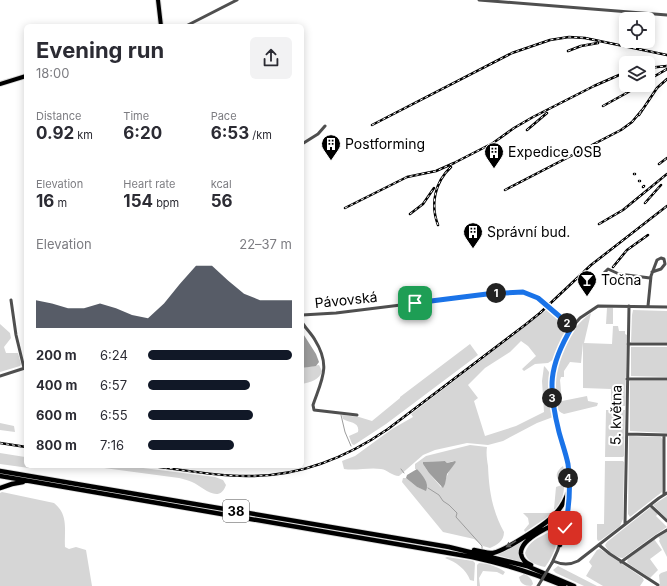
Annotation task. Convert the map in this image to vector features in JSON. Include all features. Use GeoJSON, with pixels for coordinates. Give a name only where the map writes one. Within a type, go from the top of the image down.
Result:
{"type":"FeatureCollection","features":[{"type":"Feature","properties":{"kind":"highway","name":"38"},"geometry":{"type":"LineString","coordinates":[[0,471],[420,542],[527,566],[573,586]]}},
{"type":"Feature","properties":{"kind":"highway","name":"38"},"geometry":{"type":"LineString","coordinates":[[0,476],[473,553]]}},
{"type":"Feature","properties":{"kind":"highway"},"geometry":{"type":"LineString","coordinates":[[0,488],[16,483],[35,482]]}},
{"type":"Feature","properties":{"kind":"highway"},"geometry":{"type":"LineString","coordinates":[[473,553],[486,556],[502,550],[555,515],[566,498],[569,490]]}},
{"type":"Feature","properties":{"kind":"highway"},"geometry":{"type":"LineString","coordinates":[[555,515],[562,516],[566,520],[547,528],[530,538],[524,545],[521,552],[522,557],[527,563],[573,586]]}},
{"type":"Feature","properties":{"kind":"highway"},"geometry":{"type":"LineString","coordinates":[[547,528],[556,530],[560,538],[560,545]]}},
{"type":"Feature","properties":{"kind":"highway","name":"38"},"geometry":{"type":"LineString","coordinates":[[486,556],[564,586]]}},
{"type":"Feature","properties":{"kind":"highway"},"geometry":{"type":"LineString","coordinates":[[555,582],[560,586]]}},
{"type":"Feature","properties":{"kind":"main road"},"geometry":{"type":"LineString","coordinates":[[158,0],[161,24]]}},
{"type":"Feature","properties":{"kind":"main road"},"geometry":{"type":"LineString","coordinates":[[0,84],[24,77]]}},
{"type":"Feature","properties":{"kind":"street"},"geometry":{"type":"LineString","coordinates":[[190,24],[237,0]]}},
{"type":"Feature","properties":{"kind":"street"},"geometry":{"type":"LineString","coordinates":[[479,0],[524,2],[667,15]]}},
{"type":"Feature","properties":{"kind":"street"},"geometry":{"type":"LineString","coordinates":[[304,143],[318,134],[325,126]]}},
{"type":"Feature","properties":{"kind":"street"},"geometry":{"type":"LineString","coordinates":[[648,306],[650,278],[652,272],[657,260],[663,258],[665,262],[664,266],[652,272]]}},
{"type":"Feature","properties":{"kind":"street"},"geometry":{"type":"LineString","coordinates":[[602,275],[608,269],[619,274],[650,278]]}},
{"type":"Feature","properties":{"kind":"street","name":"Pávovská"},"geometry":{"type":"LineString","coordinates":[[304,315],[336,313],[506,292],[523,292],[538,298],[572,327]]}},
{"type":"Feature","properties":{"kind":"street"},"geometry":{"type":"LineString","coordinates":[[11,300],[16,335],[24,364]]}},
{"type":"Feature","properties":{"kind":"street"},"geometry":{"type":"LineString","coordinates":[[538,586],[560,545],[566,520],[569,490],[568,465],[557,424],[551,387],[553,367],[562,343],[572,327],[584,314],[598,306],[667,307]]}},
{"type":"Feature","properties":{"kind":"street","name":"5. května"},"geometry":{"type":"LineString","coordinates":[[625,524],[629,306]]}},
{"type":"Feature","properties":{"kind":"street"},"geometry":{"type":"LineString","coordinates":[[304,325],[316,341],[325,368],[323,379],[314,405],[314,410],[357,415]]}},
{"type":"Feature","properties":{"kind":"street"},"geometry":{"type":"LineString","coordinates":[[628,344],[667,344]]}},
{"type":"Feature","properties":{"kind":"street"},"geometry":{"type":"LineString","coordinates":[[0,376],[24,368]]}},
{"type":"Feature","properties":{"kind":"street"},"geometry":{"type":"LineString","coordinates":[[628,379],[667,379]]}},
{"type":"Feature","properties":{"kind":"street"},"geometry":{"type":"LineString","coordinates":[[552,562],[572,564],[666,494],[666,435],[627,434]]}},
{"type":"Feature","properties":{"kind":"street"},"geometry":{"type":"LineString","coordinates":[[650,505],[667,521]]}},
{"type":"Feature","properties":{"kind":"street"},"geometry":{"type":"LineString","coordinates":[[621,562],[667,530]]}},
{"type":"Feature","properties":{"kind":"street"},"geometry":{"type":"LineString","coordinates":[[599,545],[621,562],[658,585]]}},
{"type":"Feature","properties":{"kind":"shaded area"},"geometry":{"type":"Polygon","coordinates":[[[549,308],[565,323],[567,330],[554,359],[548,363],[535,364],[524,371],[522,369],[536,356],[528,346],[521,341],[510,352],[485,368],[468,385],[478,398],[474,401],[485,436],[516,426],[544,412],[542,381],[544,366],[549,372],[549,396],[553,417],[537,423],[503,441],[488,445],[467,443],[435,450],[423,455],[399,476],[381,469],[344,469],[342,461],[355,456],[392,429],[413,417],[411,414],[549,308]]]}},
{"type":"Feature","properties":{"kind":"shaded area"},"geometry":{"type":"Polygon","coordinates":[[[607,308],[613,308],[613,324],[606,324],[607,308]]]}},
{"type":"Feature","properties":{"kind":"shaded area"},"geometry":{"type":"Polygon","coordinates":[[[633,310],[667,311],[667,342],[631,342],[633,310]]]}},
{"type":"Feature","properties":{"kind":"shaded area"},"geometry":{"type":"Polygon","coordinates":[[[591,313],[584,343],[612,344],[613,326],[618,326],[619,331],[625,331],[625,334],[627,335],[625,406],[611,405],[611,389],[583,388],[583,343],[581,363],[570,362],[564,371],[564,377],[561,377],[562,401],[587,396],[588,401],[598,403],[597,406],[564,414],[558,409],[555,397],[558,361],[567,339],[591,313]]]}},
{"type":"Feature","properties":{"kind":"shaded area"},"geometry":{"type":"Polygon","coordinates":[[[0,324],[10,333],[11,338],[4,347],[6,353],[18,353],[21,364],[20,366],[0,372],[0,324]]]}},
{"type":"Feature","properties":{"kind":"shaded area"},"geometry":{"type":"Polygon","coordinates":[[[304,335],[316,354],[319,362],[316,366],[304,368],[304,335]]]}},
{"type":"Feature","properties":{"kind":"shaded area"},"geometry":{"type":"Polygon","coordinates":[[[470,344],[478,355],[386,424],[354,445],[352,444],[349,436],[358,432],[357,426],[354,423],[343,419],[342,415],[359,417],[372,421],[400,397],[470,344]]]}},
{"type":"Feature","properties":{"kind":"shaded area"},"geometry":{"type":"Polygon","coordinates":[[[631,347],[667,347],[667,377],[631,376],[631,347]]]}},
{"type":"Feature","properties":{"kind":"shaded area"},"geometry":{"type":"Polygon","coordinates":[[[319,365],[322,371],[319,377],[304,383],[304,368],[319,365]]]}},
{"type":"Feature","properties":{"kind":"shaded area"},"geometry":{"type":"Polygon","coordinates":[[[630,381],[667,381],[667,433],[630,431],[630,381]]]}},
{"type":"Feature","properties":{"kind":"shaded area"},"geometry":{"type":"Polygon","coordinates":[[[606,410],[625,410],[623,457],[605,457],[606,410]]]}},
{"type":"Feature","properties":{"kind":"shaded area"},"geometry":{"type":"Polygon","coordinates":[[[0,423],[14,426],[15,432],[0,430],[0,423]]]}},
{"type":"Feature","properties":{"kind":"shaded area"},"geometry":{"type":"Polygon","coordinates":[[[629,436],[661,437],[663,440],[662,492],[630,517],[628,514],[629,436]]]}},
{"type":"Feature","properties":{"kind":"shaded area"},"geometry":{"type":"Polygon","coordinates":[[[470,445],[487,447],[489,483],[492,500],[504,532],[503,538],[500,542],[490,548],[483,546],[474,539],[443,532],[402,482],[403,478],[406,478],[417,487],[425,490],[425,481],[417,469],[415,469],[415,464],[426,456],[470,445]],[[445,461],[423,462],[429,473],[441,487],[451,468],[456,462],[453,461],[447,463],[445,461]]]}},
{"type":"Feature","properties":{"kind":"shaded area"},"geometry":{"type":"Polygon","coordinates":[[[0,453],[24,457],[24,467],[0,464],[0,453]]]}},
{"type":"Feature","properties":{"kind":"shaded area"},"geometry":{"type":"Polygon","coordinates":[[[445,461],[447,463],[456,462],[447,474],[443,488],[429,473],[423,462],[445,461]]]}},
{"type":"Feature","properties":{"kind":"shaded area"},"geometry":{"type":"Polygon","coordinates":[[[605,461],[624,462],[623,519],[620,526],[598,541],[597,524],[604,524],[605,461]]]}},
{"type":"Feature","properties":{"kind":"shaded area"},"geometry":{"type":"Polygon","coordinates":[[[563,466],[566,476],[563,481],[559,481],[557,473],[563,466]]]}},
{"type":"Feature","properties":{"kind":"shaded area"},"geometry":{"type":"Polygon","coordinates":[[[104,468],[143,468],[215,477],[223,480],[226,485],[223,491],[219,494],[215,494],[190,481],[179,478],[104,468]]]}},
{"type":"Feature","properties":{"kind":"shaded area"},"geometry":{"type":"Polygon","coordinates":[[[417,469],[426,482],[426,491],[417,487],[406,478],[407,475],[417,469]]]}},
{"type":"Feature","properties":{"kind":"shaded area"},"geometry":{"type":"Polygon","coordinates":[[[562,485],[564,486],[563,495],[559,504],[554,509],[556,487],[562,485]]]}},
{"type":"Feature","properties":{"kind":"shaded area"},"geometry":{"type":"Polygon","coordinates":[[[2,492],[54,503],[59,508],[65,523],[65,547],[69,549],[76,547],[86,550],[92,586],[0,586],[0,493],[2,492]]]}},
{"type":"Feature","properties":{"kind":"shaded area"},"geometry":{"type":"Polygon","coordinates":[[[667,496],[667,519],[653,505],[667,496]]]}},
{"type":"Feature","properties":{"kind":"shaded area"},"geometry":{"type":"Polygon","coordinates":[[[651,507],[658,514],[656,516],[667,527],[623,558],[610,552],[605,545],[607,542],[651,507]]]}},
{"type":"Feature","properties":{"kind":"shaded area"},"geometry":{"type":"Polygon","coordinates":[[[523,513],[551,513],[525,532],[524,530],[529,524],[528,518],[523,513]]]}},
{"type":"Feature","properties":{"kind":"shaded area"},"geometry":{"type":"Polygon","coordinates":[[[558,517],[562,519],[550,524],[537,530],[553,519],[558,517]]]}},
{"type":"Feature","properties":{"kind":"shaded area"},"geometry":{"type":"Polygon","coordinates":[[[667,531],[667,557],[658,537],[667,531]]]}},
{"type":"Feature","properties":{"kind":"shaded area"},"geometry":{"type":"Polygon","coordinates":[[[549,532],[554,535],[556,544],[553,554],[545,567],[530,561],[525,553],[531,543],[549,532]]]}},
{"type":"Feature","properties":{"kind":"shaded area"},"geometry":{"type":"Polygon","coordinates":[[[530,535],[521,544],[519,553],[521,562],[497,555],[530,535]]]}},
{"type":"Feature","properties":{"kind":"shaded area"},"geometry":{"type":"Polygon","coordinates":[[[654,539],[662,550],[650,559],[658,570],[650,578],[627,562],[628,559],[654,539]]]}},
{"type":"Feature","properties":{"kind":"shaded area"},"geometry":{"type":"Polygon","coordinates":[[[600,549],[643,578],[644,580],[640,586],[603,586],[586,576],[592,566],[589,562],[597,550],[600,549]]]}},
{"type":"Feature","properties":{"kind":"shaded area"},"geometry":{"type":"Polygon","coordinates":[[[447,557],[473,561],[475,563],[474,581],[470,580],[466,572],[460,566],[445,558],[447,557]]]}},
{"type":"Feature","properties":{"kind":"shaded area"},"geometry":{"type":"Polygon","coordinates":[[[479,563],[500,568],[505,572],[503,575],[497,572],[483,571],[479,578],[480,586],[477,586],[477,565],[479,563]]]}},
{"type":"Feature","properties":{"kind":"shaded area"},"geometry":{"type":"Polygon","coordinates":[[[558,566],[597,586],[584,586],[556,573],[553,570],[558,566]]]}},
{"type":"Feature","properties":{"kind":"shaded area"},"geometry":{"type":"Polygon","coordinates":[[[667,571],[667,586],[660,586],[659,575],[667,571]]]}},
{"type":"Feature","properties":{"kind":"shaded area"},"geometry":{"type":"Polygon","coordinates":[[[524,574],[532,581],[533,584],[531,586],[524,585],[520,581],[519,577],[524,574]]]}},
{"type":"Feature","properties":{"kind":"waterway"},"geometry":{"type":"LineString","coordinates":[[341,415],[345,432],[351,446]]}},
{"type":"Feature","properties":{"kind":"waterway"},"geometry":{"type":"LineString","coordinates":[[401,469],[404,473]]}},
{"type":"Feature","properties":{"kind":"waterway"},"geometry":{"type":"LineString","coordinates":[[428,488],[439,495],[443,501],[457,513],[456,517],[482,546],[482,551]]}},
{"type":"Feature","properties":{"kind":"railway"},"geometry":{"type":"LineString","coordinates":[[372,125],[512,53],[550,40],[569,37],[585,38],[667,55]]}},
{"type":"Feature","properties":{"kind":"railway"},"geometry":{"type":"LineString","coordinates":[[568,51],[581,46],[598,43]]}},
{"type":"Feature","properties":{"kind":"railway"},"geometry":{"type":"LineString","coordinates":[[655,67],[667,66]]}},
{"type":"Feature","properties":{"kind":"railway"},"geometry":{"type":"LineString","coordinates":[[655,76],[667,69]]}},
{"type":"Feature","properties":{"kind":"railway"},"geometry":{"type":"LineString","coordinates":[[345,208],[407,177],[436,171],[454,163],[493,143],[533,117],[619,75]]}},
{"type":"Feature","properties":{"kind":"railway"},"geometry":{"type":"LineString","coordinates":[[639,115],[657,88],[667,79]]}},
{"type":"Feature","properties":{"kind":"railway"},"geometry":{"type":"LineString","coordinates":[[603,106],[628,92]]}},
{"type":"Feature","properties":{"kind":"railway"},"geometry":{"type":"LineString","coordinates":[[505,190],[621,130],[632,122],[642,110]]}},
{"type":"Feature","properties":{"kind":"railway"},"geometry":{"type":"LineString","coordinates":[[527,130],[547,113]]}},
{"type":"Feature","properties":{"kind":"railway"},"geometry":{"type":"LineString","coordinates":[[659,164],[667,158]]}},
{"type":"Feature","properties":{"kind":"railway"},"geometry":{"type":"LineString","coordinates":[[438,225],[434,209],[434,201],[441,179],[451,167]]}},
{"type":"Feature","properties":{"kind":"railway"},"geometry":{"type":"LineString","coordinates":[[599,224],[623,210],[667,174]]}},
{"type":"Feature","properties":{"kind":"railway"},"geometry":{"type":"LineString","coordinates":[[645,203],[661,185]]}},
{"type":"Feature","properties":{"kind":"railway"},"geometry":{"type":"LineString","coordinates":[[410,214],[423,204],[434,188]]}},
{"type":"Feature","properties":{"kind":"railway"},"geometry":{"type":"LineString","coordinates":[[168,468],[223,475],[265,475],[284,473],[321,464],[355,449],[388,429],[525,325],[540,313],[591,265],[667,206]]}},
{"type":"Feature","properties":{"kind":"railway"},"geometry":{"type":"LineString","coordinates":[[613,267],[627,250],[648,235]]}},
{"type":"Feature","properties":{"kind":"railway"},"geometry":{"type":"LineString","coordinates":[[0,443],[24,447]]}},
{"type":"Feature","properties":{"kind":"place","name":"Postforming"},"geometry":{"type":"Point","coordinates":[331,161]}},
{"type":"Feature","properties":{"kind":"place","name":"Expedice OSB"},"geometry":{"type":"Point","coordinates":[494,169]}},
{"type":"Feature","properties":{"kind":"place","name":"Správní bud."},"geometry":{"type":"Point","coordinates":[473,249]}},
{"type":"Feature","properties":{"kind":"place","name":"Točna"},"geometry":{"type":"Point","coordinates":[587,297]}},
{"type":"Feature","properties":{"kind":"route"},"geometry":{"type":"LineString","coordinates":[[415,303],[506,292],[523,292],[538,298],[572,327],[562,343],[553,367],[551,387],[557,424],[568,465],[569,490],[565,528]]}}]}
